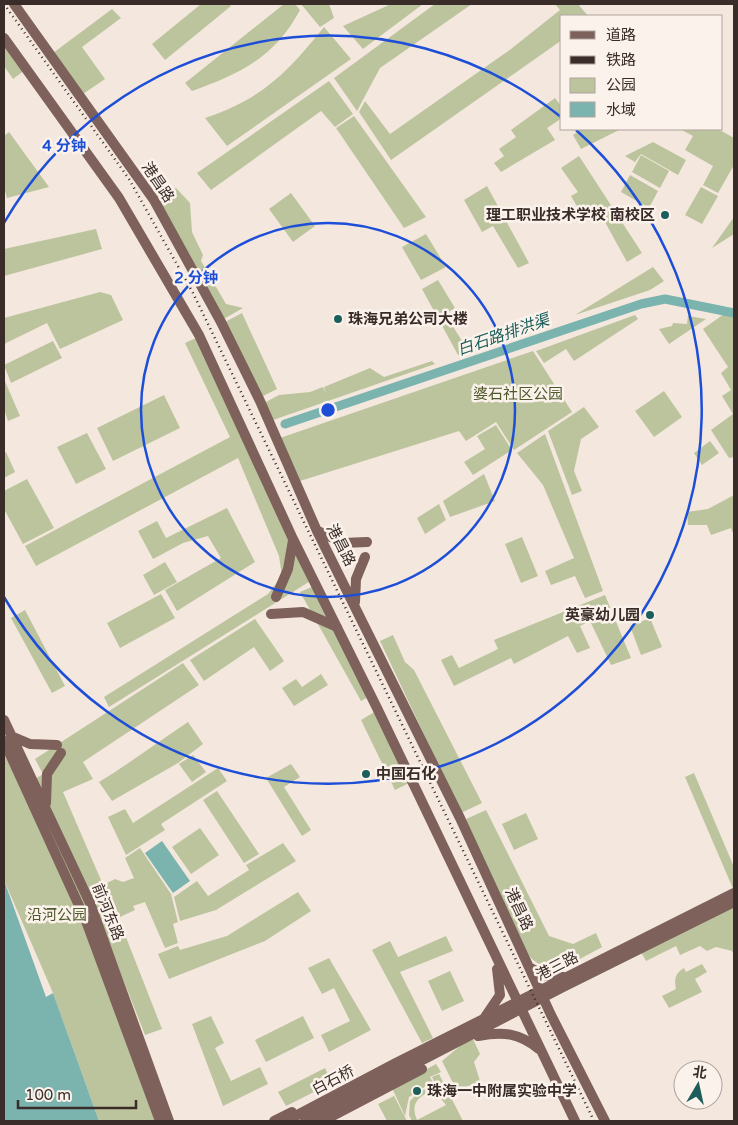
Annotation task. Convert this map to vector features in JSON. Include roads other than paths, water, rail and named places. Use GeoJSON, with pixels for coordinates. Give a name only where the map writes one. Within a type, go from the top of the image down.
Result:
{"type":"FeatureCollection","features":[{"type":"Feature","properties":{"kind":"main road","name":"港昌路"},"geometry":{"type":"LineString","coordinates":[[14,4],[154,200],[226,331],[260,401],[317,531],[460,818],[542,995],[605,1121]]}},
{"type":"Feature","properties":{"kind":"main road"},"geometry":{"type":"LineString","coordinates":[[4,38],[135,223],[198,335],[293,539],[338,628],[575,1121]]}},
{"type":"Feature","properties":{"kind":"main road"},"geometry":{"type":"LineString","coordinates":[[317,531],[343,543],[367,542]]}},
{"type":"Feature","properties":{"kind":"main road"},"geometry":{"type":"LineString","coordinates":[[276,597],[288,569],[293,539]]}},
{"type":"Feature","properties":{"kind":"main road"},"geometry":{"type":"LineString","coordinates":[[355,606],[356,579],[365,557]]}},
{"type":"Feature","properties":{"kind":"main road"},"geometry":{"type":"LineString","coordinates":[[271,614],[303,612],[321,618],[338,628]]}},
{"type":"Feature","properties":{"kind":"main road","name":"前河东路"},"geometry":{"type":"LineString","coordinates":[[4,720],[8,738],[86,919],[160,1121]]}},
{"type":"Feature","properties":{"kind":"main road"},"geometry":{"type":"LineString","coordinates":[[8,738],[59,749],[47,774],[45,787],[46,809]]}},
{"type":"Feature","properties":{"kind":"main road","name":"前河东路"},"geometry":{"type":"LineString","coordinates":[[8,738],[46,809],[93,910],[169,1121]]}},
{"type":"Feature","properties":{"kind":"main road","name":"港三路"},"geometry":{"type":"LineString","coordinates":[[464,1035],[481,1021],[542,995],[572,975],[734,893]]}},
{"type":"Feature","properties":{"kind":"main road"},"geometry":{"type":"LineString","coordinates":[[542,995],[734,902]]}},
{"type":"Feature","properties":{"kind":"main road"},"geometry":{"type":"LineString","coordinates":[[481,1021],[500,995],[500,982],[495,955]]}},
{"type":"Feature","properties":{"kind":"main road"},"geometry":{"type":"LineString","coordinates":[[529,966],[539,974],[551,978],[572,975]]}},
{"type":"Feature","properties":{"kind":"main road"},"geometry":{"type":"LineString","coordinates":[[397,1068],[519,1006]]}},
{"type":"Feature","properties":{"kind":"main road"},"geometry":{"type":"LineString","coordinates":[[274,1121],[411,1049],[464,1035],[506,1032],[520,1036],[542,1052]]}},
{"type":"Feature","properties":{"kind":"main road"},"geometry":{"type":"LineString","coordinates":[[323,1121],[448,1055],[464,1035]]}},
{"type":"Feature","properties":{"kind":"main road","name":"白石桥"},"geometry":{"type":"LineString","coordinates":[[286,1121],[397,1068]]}},
{"type":"Feature","properties":{"kind":"main road","name":"白石桥"},"geometry":{"type":"LineString","coordinates":[[305,1121],[397,1068]]}},
{"type":"Feature","properties":{"kind":"water"},"geometry":{"type":"Polygon","coordinates":[[[162,841],[190,881],[173,893],[145,853],[162,841]]]}},
{"type":"Feature","properties":{"kind":"water"},"geometry":{"type":"Polygon","coordinates":[[[4,880],[46,997],[53,993],[99,1121],[4,1121],[4,880]]]}},
{"type":"Feature","properties":{"kind":"waterway","name":"白石路排洪渠"},"geometry":{"type":"LineString","coordinates":[[285,424],[641,304],[665,299],[734,313]]}},
{"type":"Feature","properties":{"kind":"railway"},"geometry":{"type":"LineString","coordinates":[[4,4],[129,179],[193,293],[594,1121]]}},
{"type":"Feature","properties":{"kind":"place","name":"理工职业技术学校 南校区"},"geometry":{"type":"Point","coordinates":[665,215]}},
{"type":"Feature","properties":{"kind":"place","name":"珠海兄弟公司大楼"},"geometry":{"type":"Point","coordinates":[338,319]}},
{"type":"Feature","properties":{"kind":"place","name":"英豪幼儿园"},"geometry":{"type":"Point","coordinates":[650,615]}},
{"type":"Feature","properties":{"kind":"place","name":"中国石化"},"geometry":{"type":"Point","coordinates":[366,774]}},
{"type":"Feature","properties":{"kind":"place","name":"珠海一中附属实验中学"},"geometry":{"type":"Point","coordinates":[417,1091]}},
{"type":"Feature","properties":{"kind":"park label","name":"婆石社区公园"},"geometry":{"type":"Point","coordinates":[518,394]}},
{"type":"Feature","properties":{"kind":"park label","name":"沿河公园"},"geometry":{"type":"Point","coordinates":[57,915]}}]}
